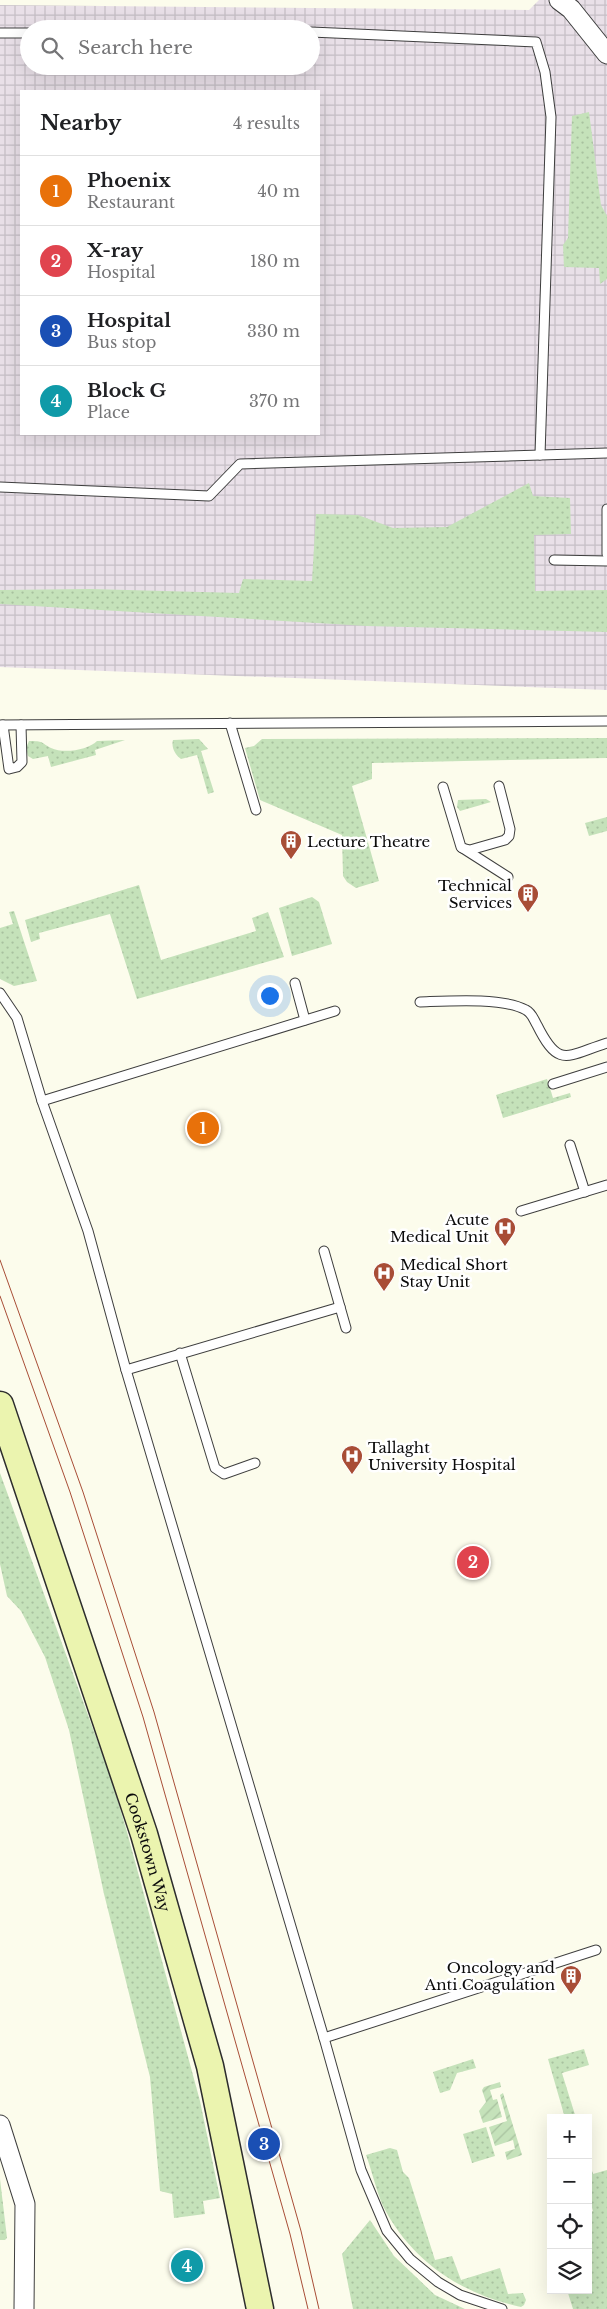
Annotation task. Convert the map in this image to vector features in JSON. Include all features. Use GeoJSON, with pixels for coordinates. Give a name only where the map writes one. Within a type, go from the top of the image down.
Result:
{"type":"FeatureCollection","features":[{"type":"Feature","properties":{"kind":"street"},"geometry":{"type":"LineString","coordinates":[[559,0],[571,8],[607,54]]}},
{"type":"Feature","properties":{"kind":"street","name":"Cookstown Way"},"geometry":{"type":"LineString","coordinates":[[0,1405],[144,1834],[210,2066],[260,2308]]}},
{"type":"Feature","properties":{"kind":"street"},"geometry":{"type":"LineString","coordinates":[[0,2125],[25,2204],[24,2309]]}},
{"type":"Feature","properties":{"kind":"lane"},"geometry":{"type":"LineString","coordinates":[[320,32],[536,42],[545,72],[551,117],[540,455]]}},
{"type":"Feature","properties":{"kind":"lane"},"geometry":{"type":"LineString","coordinates":[[0,33],[20,33]]}},
{"type":"Feature","properties":{"kind":"lane"},"geometry":{"type":"LineString","coordinates":[[0,487],[209,496],[240,464],[607,453]]}},
{"type":"Feature","properties":{"kind":"lane"},"geometry":{"type":"LineString","coordinates":[[607,509],[607,554]]}},
{"type":"Feature","properties":{"kind":"lane"},"geometry":{"type":"LineString","coordinates":[[554,560],[607,561]]}},
{"type":"Feature","properties":{"kind":"lane"},"geometry":{"type":"LineString","coordinates":[[21,725],[22,762],[17,767],[9,769],[2,725],[607,721]]}},
{"type":"Feature","properties":{"kind":"lane"},"geometry":{"type":"LineString","coordinates":[[230,723],[256,810]]}},
{"type":"Feature","properties":{"kind":"lane"},"geometry":{"type":"LineString","coordinates":[[462,848],[470,850],[505,840],[509,836],[510,829],[499,786]]}},
{"type":"Feature","properties":{"kind":"lane"},"geometry":{"type":"LineString","coordinates":[[443,787],[457,840],[462,848],[508,877]]}},
{"type":"Feature","properties":{"kind":"lane"},"geometry":{"type":"LineString","coordinates":[[295,983],[305,1020]]}},
{"type":"Feature","properties":{"kind":"lane"},"geometry":{"type":"LineString","coordinates":[[0,993],[17,1018],[42,1101],[88,1231],[126,1370],[324,2038],[361,2170],[388,2231],[410,2259],[438,2282],[460,2295],[502,2309]]}},
{"type":"Feature","properties":{"kind":"lane"},"geometry":{"type":"LineString","coordinates":[[420,1002],[490,1001],[526,1010],[531,1014],[547,1045],[554,1053],[565,1056],[607,1044]]}},
{"type":"Feature","properties":{"kind":"lane"},"geometry":{"type":"LineString","coordinates":[[42,1101],[335,1011]]}},
{"type":"Feature","properties":{"kind":"lane"},"geometry":{"type":"LineString","coordinates":[[553,1084],[607,1067]]}},
{"type":"Feature","properties":{"kind":"lane"},"geometry":{"type":"LineString","coordinates":[[570,1145],[585,1192]]}},
{"type":"Feature","properties":{"kind":"lane"},"geometry":{"type":"LineString","coordinates":[[521,1211],[607,1185]]}},
{"type":"Feature","properties":{"kind":"lane"},"geometry":{"type":"LineString","coordinates":[[324,1251],[346,1328]]}},
{"type":"Feature","properties":{"kind":"lane"},"geometry":{"type":"LineString","coordinates":[[126,1370],[340,1308]]}},
{"type":"Feature","properties":{"kind":"lane"},"geometry":{"type":"LineString","coordinates":[[180,1353],[215,1468],[224,1474],[255,1463]]}},
{"type":"Feature","properties":{"kind":"lane"},"geometry":{"type":"LineString","coordinates":[[324,2038],[596,1950]]}},
{"type":"Feature","properties":{"kind":"shaded area"},"geometry":{"type":"Polygon","coordinates":[[[539,0],[607,0],[607,690],[0,667],[0,5],[529,10],[539,0]]]}},
{"type":"Feature","properties":{"kind":"green space"},"geometry":{"type":"Polygon","coordinates":[[[589,112],[601,205],[607,216],[607,279],[600,284],[599,268],[564,267],[563,245],[568,238],[572,116],[589,112]]]}},
{"type":"Feature","properties":{"kind":"green space"},"geometry":{"type":"Polygon","coordinates":[[[529,483],[533,496],[570,498],[571,534],[534,535],[535,591],[607,590],[607,632],[367,626],[0,604],[0,590],[90,589],[239,593],[243,579],[312,581],[316,514],[358,515],[393,528],[447,527],[529,483]]]}},
{"type":"Feature","properties":{"kind":"green space"},"geometry":{"type":"Polygon","coordinates":[[[607,738],[607,758],[372,763],[372,779],[352,786],[379,881],[356,888],[347,882],[343,876],[342,835],[260,800],[245,748],[254,746],[262,739],[607,738]]]}},
{"type":"Feature","properties":{"kind":"green space"},"geometry":{"type":"Polygon","coordinates":[[[199,739],[208,749],[201,751],[214,792],[208,794],[197,755],[181,759],[173,748],[173,740],[199,739]]]}},
{"type":"Feature","properties":{"kind":"green space"},"geometry":{"type":"Polygon","coordinates":[[[125,740],[95,750],[96,755],[51,767],[48,756],[33,759],[28,756],[26,748],[29,741],[43,743],[56,750],[69,751],[88,747],[97,741],[125,740]]]}},
{"type":"Feature","properties":{"kind":"green space"},"geometry":{"type":"Polygon","coordinates":[[[486,799],[491,802],[460,811],[457,807],[458,800],[486,799]]]}},
{"type":"Feature","properties":{"kind":"green space"},"geometry":{"type":"Polygon","coordinates":[[[607,817],[607,831],[589,836],[585,823],[607,817]]]}},
{"type":"Feature","properties":{"kind":"green space"},"geometry":{"type":"Polygon","coordinates":[[[139,885],[161,960],[256,931],[252,918],[268,912],[284,957],[137,999],[110,914],[39,933],[40,939],[31,942],[25,920],[139,885]]]}},
{"type":"Feature","properties":{"kind":"green space"},"geometry":{"type":"Polygon","coordinates":[[[312,897],[319,902],[332,944],[292,956],[279,908],[312,897]]]}},
{"type":"Feature","properties":{"kind":"green space"},"geometry":{"type":"Polygon","coordinates":[[[14,911],[37,981],[14,986],[0,979],[0,928],[13,924],[9,912],[14,911]]]}},
{"type":"Feature","properties":{"kind":"green space"},"geometry":{"type":"Polygon","coordinates":[[[547,1079],[553,1098],[570,1093],[571,1097],[503,1118],[496,1095],[547,1079]]]}},
{"type":"Feature","properties":{"kind":"green space"},"geometry":{"type":"Polygon","coordinates":[[[0,1473],[112,1781],[127,1832],[200,2101],[220,2198],[203,2201],[205,2214],[174,2218],[172,2194],[160,2191],[150,2077],[104,1894],[69,1730],[45,1657],[21,1611],[7,1596],[0,1564],[0,1473]]]}},
{"type":"Feature","properties":{"kind":"green space"},"geometry":{"type":"Polygon","coordinates":[[[584,2049],[589,2065],[562,2073],[575,2114],[564,2114],[548,2059],[584,2049]]]}},
{"type":"Feature","properties":{"kind":"green space"},"geometry":{"type":"Polygon","coordinates":[[[473,2059],[476,2068],[457,2073],[450,2090],[440,2093],[433,2072],[473,2059]]]}},
{"type":"Feature","properties":{"kind":"green space"},"geometry":{"type":"Polygon","coordinates":[[[500,2082],[501,2087],[490,2090],[493,2100],[497,2099],[502,2117],[483,2123],[479,2111],[486,2102],[482,2090],[484,2087],[500,2082]]]}},
{"type":"Feature","properties":{"kind":"green space"},"geometry":{"type":"Polygon","coordinates":[[[503,2093],[522,2155],[507,2160],[505,2152],[515,2149],[513,2140],[495,2146],[489,2127],[507,2121],[500,2095],[503,2093]]]}},
{"type":"Feature","properties":{"kind":"green space"},"geometry":{"type":"Polygon","coordinates":[[[486,2127],[495,2156],[472,2163],[463,2134],[486,2127]]]}},
{"type":"Feature","properties":{"kind":"green space"},"geometry":{"type":"Polygon","coordinates":[[[390,2148],[397,2150],[403,2172],[409,2178],[435,2260],[452,2256],[461,2280],[500,2268],[508,2294],[523,2293],[526,2300],[524,2305],[521,2307],[499,2301],[458,2284],[423,2259],[408,2243],[383,2206],[366,2155],[390,2148]]]}},
{"type":"Feature","properties":{"kind":"green space"},"geometry":{"type":"Polygon","coordinates":[[[607,2170],[607,2309],[573,2309],[568,2294],[592,2294],[592,2171],[593,2174],[607,2170]]]}},
{"type":"Feature","properties":{"kind":"green space"},"geometry":{"type":"Polygon","coordinates":[[[0,2179],[7,2238],[5,2240],[0,2240],[0,2179]]]}},
{"type":"Feature","properties":{"kind":"green space"},"geometry":{"type":"Polygon","coordinates":[[[370,2220],[394,2256],[435,2295],[465,2309],[353,2309],[342,2254],[370,2220]]]}},
{"type":"Feature","properties":{"kind":"tram line"},"geometry":{"type":"LineString","coordinates":[[0,1260],[83,1492],[154,1712],[301,2231],[319,2309]]}},
{"type":"Feature","properties":{"kind":"tram line"},"geometry":{"type":"LineString","coordinates":[[0,1296],[70,1492],[143,1717],[290,2234],[308,2309]]}},
{"type":"Feature","properties":{"kind":"place","name":"Lecture Theatre"},"geometry":{"type":"Point","coordinates":[291,860]}},
{"type":"Feature","properties":{"kind":"place","name":"Technical Services"},"geometry":{"type":"Point","coordinates":[528,913]}},
{"type":"Feature","properties":{"kind":"place","name":"Phoenix"},"geometry":{"type":"Point","coordinates":[203,1128]}},
{"type":"Feature","properties":{"kind":"place","name":"Acute Medical Unit"},"geometry":{"type":"Point","coordinates":[505,1247]}},
{"type":"Feature","properties":{"kind":"place","name":"Medical Short Stay Unit"},"geometry":{"type":"Point","coordinates":[384,1292]}},
{"type":"Feature","properties":{"kind":"place","name":"Tallaght University Hospital"},"geometry":{"type":"Point","coordinates":[352,1475]}},
{"type":"Feature","properties":{"kind":"place","name":"X-ray"},"geometry":{"type":"Point","coordinates":[473,1562]}},
{"type":"Feature","properties":{"kind":"place","name":"Oncology and Anti Coagulation"},"geometry":{"type":"Point","coordinates":[571,1995]}},
{"type":"Feature","properties":{"kind":"place","name":"Hospital"},"geometry":{"type":"Point","coordinates":[264,2144]}},
{"type":"Feature","properties":{"kind":"place","name":"Block G"},"geometry":{"type":"Point","coordinates":[187,2266]}}]}
